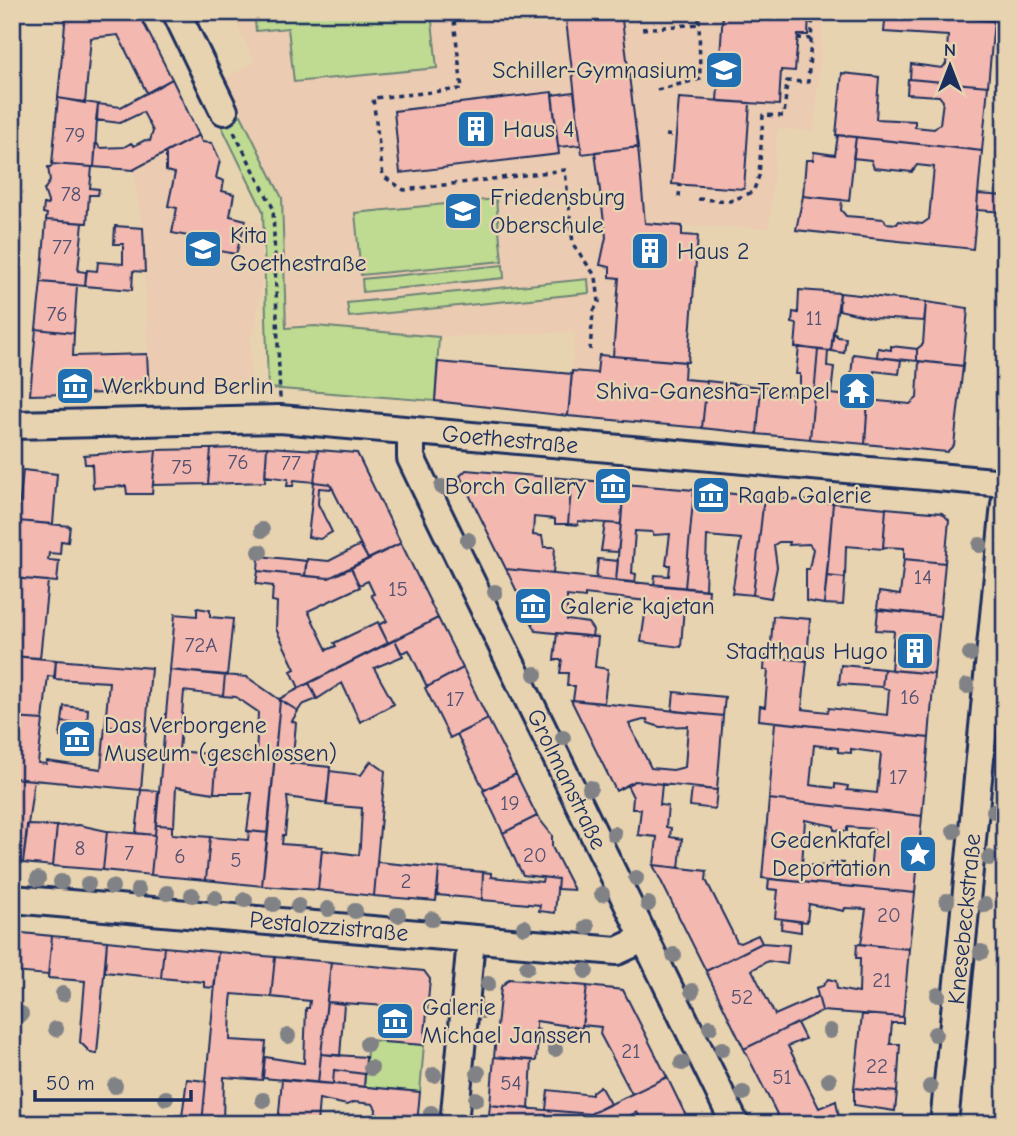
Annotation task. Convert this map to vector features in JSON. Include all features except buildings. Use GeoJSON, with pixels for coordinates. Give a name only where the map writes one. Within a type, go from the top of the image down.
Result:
{"type":"FeatureCollection","features":[{"type":"Feature","properties":{"kind":"street"},"geometry":{"type":"LineString","coordinates":[[176,12],[224,111]]}},
{"type":"Feature","properties":{"kind":"street","name":"Goethestraße"},"geometry":{"type":"LineString","coordinates":[[12,425],[280,419],[1005,483]]}},
{"type":"Feature","properties":{"kind":"street","name":"Grolmanstraße"},"geometry":{"type":"LineString","coordinates":[[411,432],[411,457],[735,1124]]}},
{"type":"Feature","properties":{"kind":"street","name":"Knesebeckstraße"},"geometry":{"type":"LineString","coordinates":[[944,1124],[1005,504]]}},
{"type":"Feature","properties":{"kind":"street","name":"Pestalozzistraße"},"geometry":{"type":"LineString","coordinates":[[12,899],[617,951],[645,939]]}},
{"type":"Feature","properties":{"kind":"street"},"geometry":{"type":"LineString","coordinates":[[454,1124],[471,940]]}},
{"type":"Feature","properties":{"kind":"path"},"geometry":{"type":"LineString","coordinates":[[459,12],[454,20],[462,89],[373,99],[383,176],[404,190],[565,170],[573,244],[596,277],[599,302],[593,312],[590,350]]}},
{"type":"Feature","properties":{"kind":"path"},"geometry":{"type":"LineString","coordinates":[[657,90],[700,79],[699,12]]}},
{"type":"Feature","properties":{"kind":"path"},"geometry":{"type":"LineString","coordinates":[[698,199],[730,201],[752,192],[759,176],[763,115],[784,117],[787,81],[808,82],[813,12]]}},
{"type":"Feature","properties":{"kind":"path"},"geometry":{"type":"LineString","coordinates":[[642,29],[699,24]]}},
{"type":"Feature","properties":{"kind":"path"},"geometry":{"type":"LineString","coordinates":[[797,38],[811,39]]}},
{"type":"Feature","properties":{"kind":"path"},"geometry":{"type":"LineString","coordinates":[[224,111],[272,208],[280,419]]}},
{"type":"Feature","properties":{"kind":"path"},"geometry":{"type":"LineString","coordinates":[[666,135],[676,135]]}},
{"type":"Feature","properties":{"kind":"path"},"geometry":{"type":"LineString","coordinates":[[679,197],[680,184]]}},
{"type":"Feature","properties":{"kind":"shaded area","name":"Friedensburg Oberschule"},"geometry":{"type":"Polygon","coordinates":[[[231,12],[824,12],[814,131],[777,129],[769,228],[682,226],[682,235],[698,236],[684,378],[707,381],[702,428],[568,416],[575,332],[439,337],[315,326],[287,328],[282,198],[225,78],[255,62],[231,12]]]}},
{"type":"Feature","properties":{"kind":"shaded area","name":"Kita Goethestraße"},"geometry":{"type":"Polygon","coordinates":[[[199,135],[203,142],[212,143],[220,160],[216,178],[224,181],[222,191],[234,194],[230,216],[260,223],[262,276],[255,331],[250,338],[251,389],[149,392],[143,230],[133,170],[199,135]]]}},
{"type":"Feature","properties":{"kind":"green space"},"geometry":{"type":"Polygon","coordinates":[[[254,12],[431,12],[437,68],[294,82],[288,28],[256,31],[254,12]]]}},
{"type":"Feature","properties":{"kind":"green space"},"geometry":{"type":"Polygon","coordinates":[[[241,115],[282,198],[286,328],[315,326],[439,337],[435,401],[268,388],[263,211],[221,125],[241,115]]]}},
{"type":"Feature","properties":{"kind":"green space"},"geometry":{"type":"Polygon","coordinates":[[[496,199],[502,261],[361,275],[355,213],[496,199]]]}},
{"type":"Feature","properties":{"kind":"green space"},"geometry":{"type":"Polygon","coordinates":[[[503,265],[504,278],[363,292],[362,279],[503,265]]]}},
{"type":"Feature","properties":{"kind":"green space"},"geometry":{"type":"Polygon","coordinates":[[[588,279],[589,293],[349,317],[347,303],[588,279]]]}},
{"type":"Feature","properties":{"kind":"green space"},"geometry":{"type":"Polygon","coordinates":[[[368,1040],[424,1045],[420,1092],[364,1087],[368,1040]]]}},
{"type":"Feature","properties":{"kind":"place","name":"Schiller-Gymnasium"},"geometry":{"type":"Point","coordinates":[724,70]}},
{"type":"Feature","properties":{"kind":"place","name":"Haus 4"},"geometry":{"type":"Point","coordinates":[476,129]}},
{"type":"Feature","properties":{"kind":"place","name":"Friedensburg Oberschule"},"geometry":{"type":"Point","coordinates":[463,211]}},
{"type":"Feature","properties":{"kind":"place","name":"Kita Goethestraße"},"geometry":{"type":"Point","coordinates":[203,249]}},
{"type":"Feature","properties":{"kind":"place","name":"Haus 2"},"geometry":{"type":"Point","coordinates":[650,251]}},
{"type":"Feature","properties":{"kind":"place","name":"Werkbund Berlin"},"geometry":{"type":"Point","coordinates":[75,386]}},
{"type":"Feature","properties":{"kind":"place","name":"Shiva-Ganesha-Tempel"},"geometry":{"type":"Point","coordinates":[857,391]}},
{"type":"Feature","properties":{"kind":"place","name":"Borch Gallery"},"geometry":{"type":"Point","coordinates":[613,486]}},
{"type":"Feature","properties":{"kind":"place","name":"Raab Galerie"},"geometry":{"type":"Point","coordinates":[711,495]}},
{"type":"Feature","properties":{"kind":"place","name":"Galerie kajetan"},"geometry":{"type":"Point","coordinates":[533,606]}},
{"type":"Feature","properties":{"kind":"place","name":"Stadthaus Hugo"},"geometry":{"type":"Point","coordinates":[915,651]}},
{"type":"Feature","properties":{"kind":"place","name":"Das Verborgene Museum (geschlossen)"},"geometry":{"type":"Point","coordinates":[77,739]}},
{"type":"Feature","properties":{"kind":"place","name":"Gedenktafel Deportation"},"geometry":{"type":"Point","coordinates":[918,854]}},
{"type":"Feature","properties":{"kind":"place","name":"Galerie Michael Janssen"},"geometry":{"type":"Point","coordinates":[395,1021]}}]}
